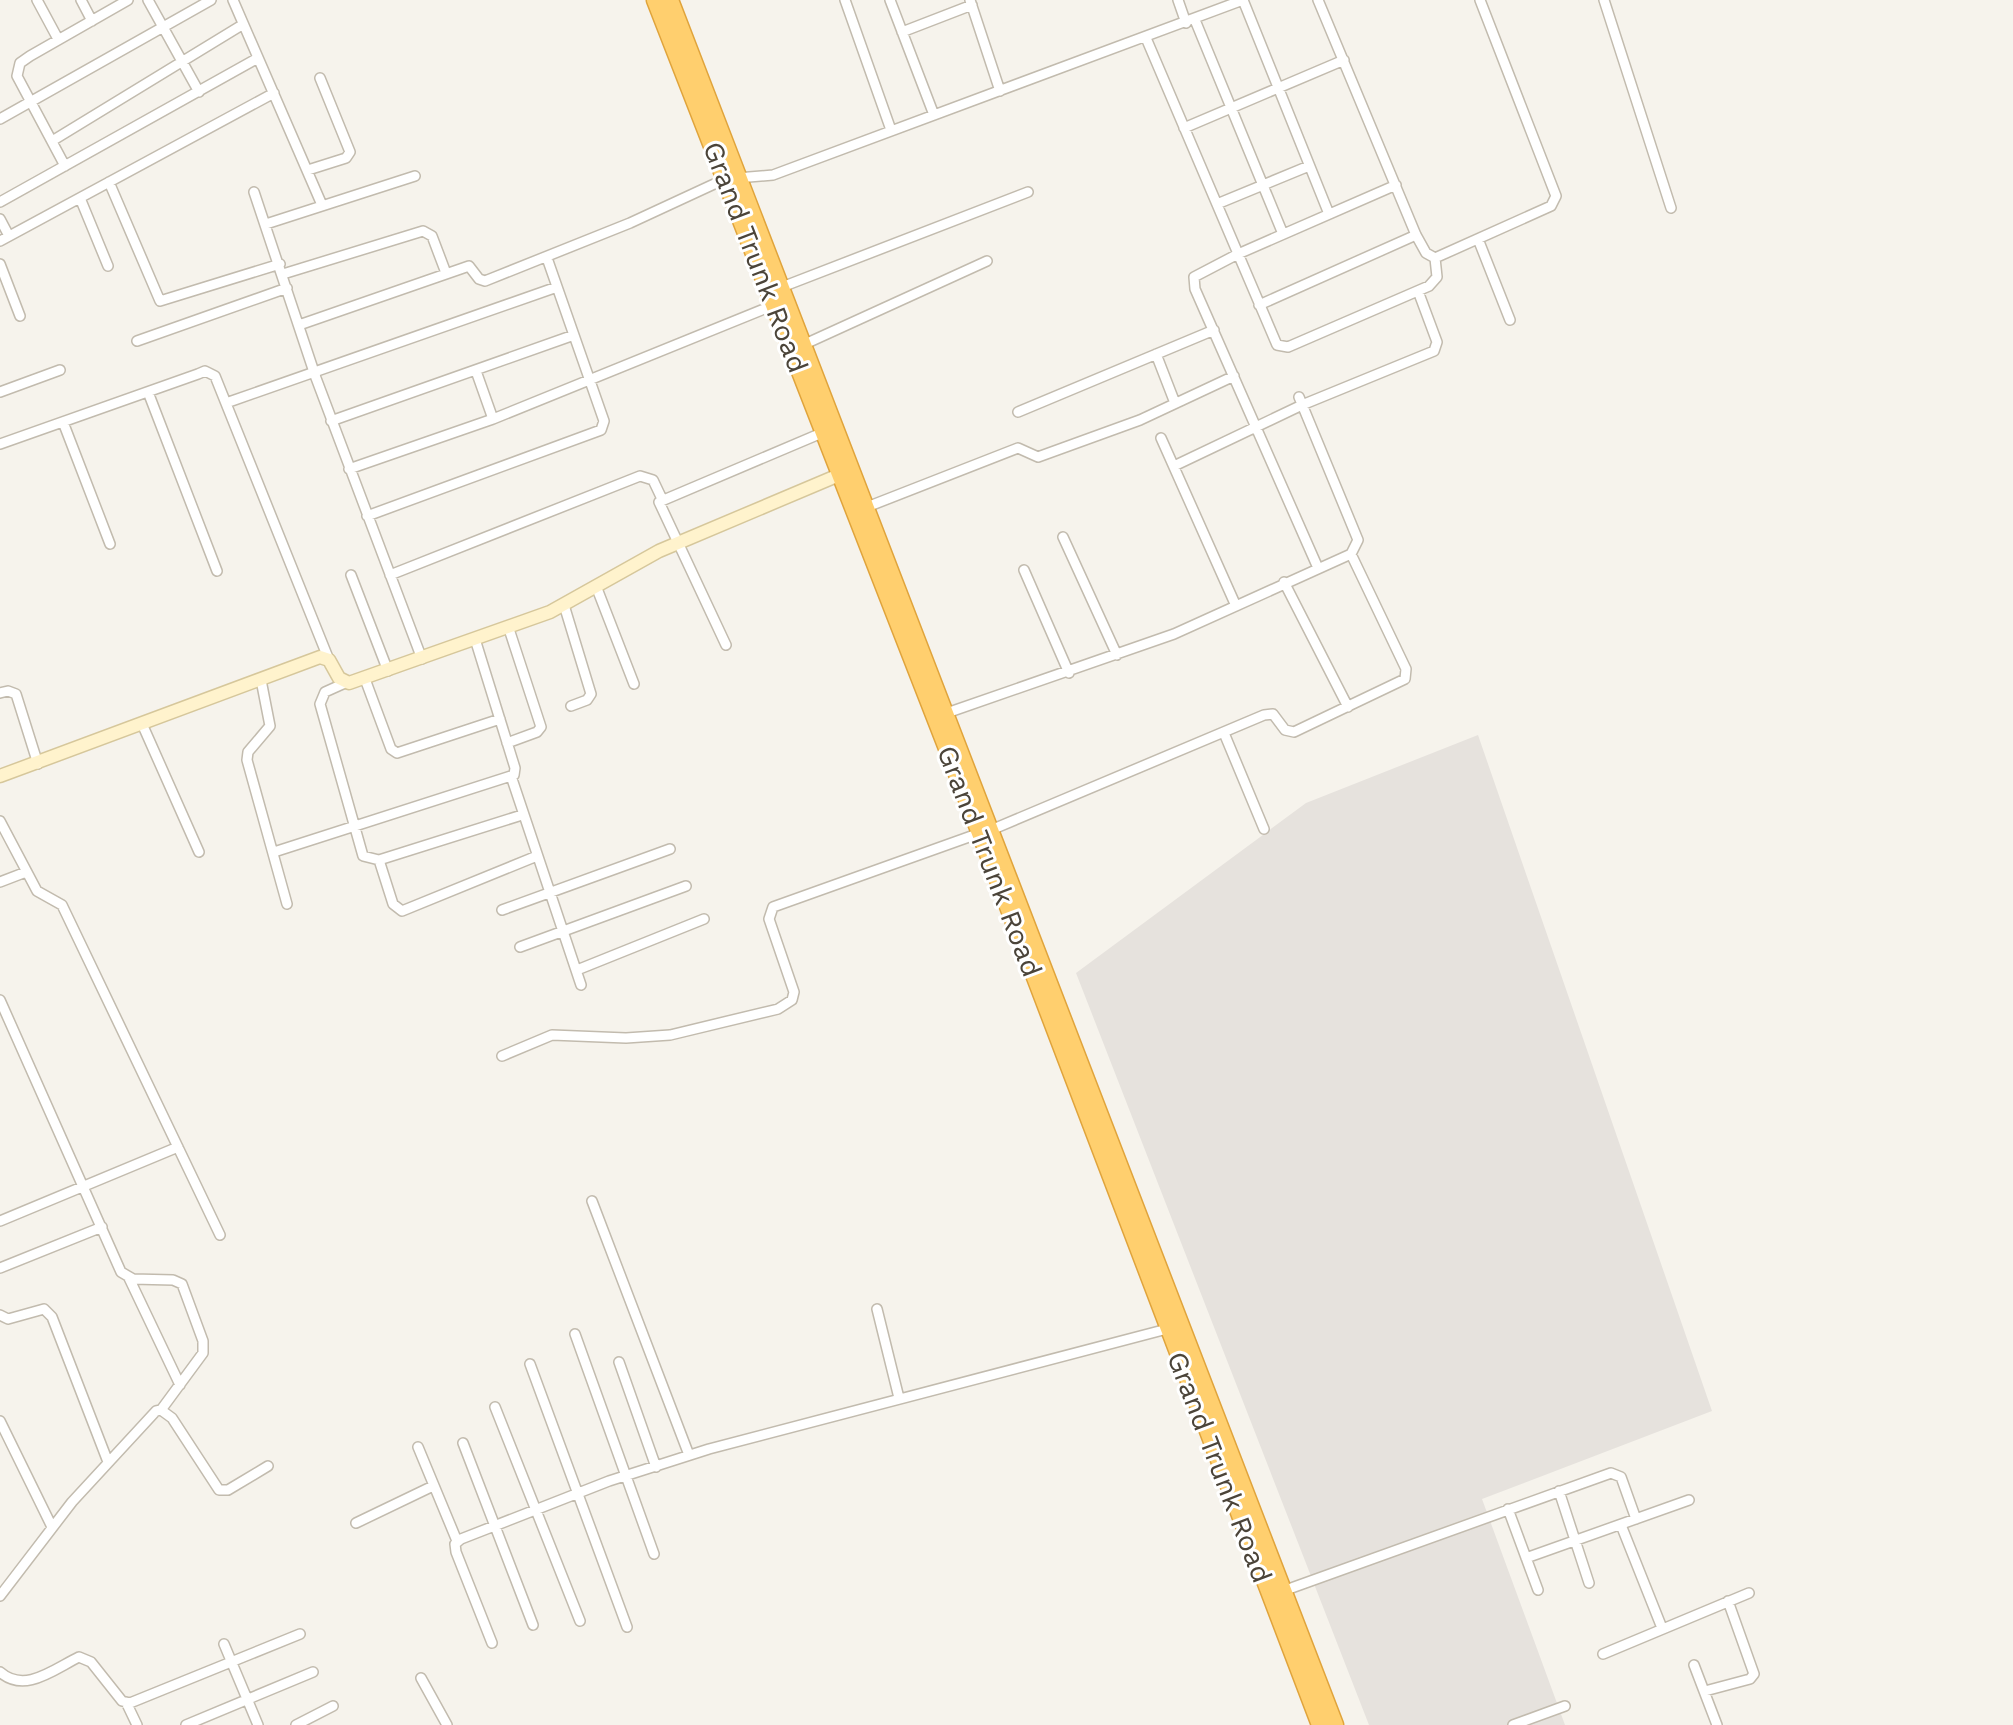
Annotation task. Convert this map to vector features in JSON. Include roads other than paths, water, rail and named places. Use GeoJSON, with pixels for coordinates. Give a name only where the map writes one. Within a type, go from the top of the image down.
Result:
{"type":"FeatureCollection","features":[{"type":"Feature","properties":{"kind":"highway","name":"Grand Trunk Road"},"geometry":{"type":"LineString","coordinates":[[655,0],[805,344],[847,472],[940,715],[1335,1725]]}},
{"type":"Feature","properties":{"kind":"highway","name":"Grand Trunk Road"},"geometry":{"type":"LineString","coordinates":[[670,0],[774,305],[824,432],[867,507],[940,715]]}},
{"type":"Feature","properties":{"kind":"highway","name":"Grand Trunk Road"},"geometry":{"type":"LineString","coordinates":[[993,852],[1167,1329],[1320,1725]]}},
{"type":"Feature","properties":{"kind":"street"},"geometry":{"type":"LineString","coordinates":[[37,0],[58,39]]}},
{"type":"Feature","properties":{"kind":"street"},"geometry":{"type":"LineString","coordinates":[[81,0],[92,21]]}},
{"type":"Feature","properties":{"kind":"street"},"geometry":{"type":"LineString","coordinates":[[148,0],[199,92]]}},
{"type":"Feature","properties":{"kind":"street"},"geometry":{"type":"LineString","coordinates":[[0,119],[165,29],[211,0]]}},
{"type":"Feature","properties":{"kind":"street"},"geometry":{"type":"LineString","coordinates":[[233,0],[322,205]]}},
{"type":"Feature","properties":{"kind":"street"},"geometry":{"type":"LineString","coordinates":[[845,0],[891,130]]}},
{"type":"Feature","properties":{"kind":"street"},"geometry":{"type":"LineString","coordinates":[[890,0],[934,115]]}},
{"type":"Feature","properties":{"kind":"street"},"geometry":{"type":"LineString","coordinates":[[1178,0],[1232,109],[1283,234]]}},
{"type":"Feature","properties":{"kind":"street"},"geometry":{"type":"LineString","coordinates":[[299,325],[471,267],[479,279],[485,281],[733,180],[773,175],[1191,22],[1243,0],[1329,214]]}},
{"type":"Feature","properties":{"kind":"street"},"geometry":{"type":"LineString","coordinates":[[1318,0],[1416,235],[1426,253],[1435,258]]}},
{"type":"Feature","properties":{"kind":"street"},"geometry":{"type":"LineString","coordinates":[[1435,258],[1551,206],[1556,196],[1480,0]]}},
{"type":"Feature","properties":{"kind":"street"},"geometry":{"type":"LineString","coordinates":[[1604,0],[1671,208]]}},
{"type":"Feature","properties":{"kind":"street"},"geometry":{"type":"LineString","coordinates":[[65,166],[17,76],[19,67],[58,39],[126,1]]}},
{"type":"Feature","properties":{"kind":"street"},"geometry":{"type":"LineString","coordinates":[[902,32],[971,3],[1000,91]]}},
{"type":"Feature","properties":{"kind":"street"},"geometry":{"type":"LineString","coordinates":[[52,141],[242,25]]}},
{"type":"Feature","properties":{"kind":"street"},"geometry":{"type":"LineString","coordinates":[[1146,38],[1274,340],[1282,348],[1418,291],[1437,277],[1435,258]]}},
{"type":"Feature","properties":{"kind":"street"},"geometry":{"type":"LineString","coordinates":[[0,202],[258,58]]}},
{"type":"Feature","properties":{"kind":"street"},"geometry":{"type":"LineString","coordinates":[[1184,128],[1344,60]]}},
{"type":"Feature","properties":{"kind":"street"},"geometry":{"type":"LineString","coordinates":[[308,170],[350,154],[320,78]]}},
{"type":"Feature","properties":{"kind":"street"},"geometry":{"type":"LineString","coordinates":[[0,219],[5,239],[274,93]]}},
{"type":"Feature","properties":{"kind":"street"},"geometry":{"type":"LineString","coordinates":[[1217,204],[1309,166]]}},
{"type":"Feature","properties":{"kind":"street"},"geometry":{"type":"LineString","coordinates":[[266,224],[415,176]]}},
{"type":"Feature","properties":{"kind":"street"},"geometry":{"type":"LineString","coordinates":[[109,182],[160,301],[423,231],[432,236],[446,273]]}},
{"type":"Feature","properties":{"kind":"street"},"geometry":{"type":"LineString","coordinates":[[1318,568],[1195,289],[1194,277],[1238,254],[1396,185]]}},
{"type":"Feature","properties":{"kind":"street"},"geometry":{"type":"LineString","coordinates":[[254,192],[331,421],[422,659]]}},
{"type":"Feature","properties":{"kind":"street"},"geometry":{"type":"LineString","coordinates":[[782,287],[1028,192]]}},
{"type":"Feature","properties":{"kind":"street"},"geometry":{"type":"LineString","coordinates":[[80,198],[108,266]]}},
{"type":"Feature","properties":{"kind":"street"},"geometry":{"type":"LineString","coordinates":[[1259,305],[1416,235]]}},
{"type":"Feature","properties":{"kind":"street"},"geometry":{"type":"LineString","coordinates":[[1478,239],[1510,320]]}},
{"type":"Feature","properties":{"kind":"street"},"geometry":{"type":"LineString","coordinates":[[367,516],[596,434],[604,421],[547,258]]}},
{"type":"Feature","properties":{"kind":"street"},"geometry":{"type":"LineString","coordinates":[[805,344],[987,261]]}},
{"type":"Feature","properties":{"kind":"street"},"geometry":{"type":"LineString","coordinates":[[0,264],[20,316]]}},
{"type":"Feature","properties":{"kind":"street"},"geometry":{"type":"LineString","coordinates":[[226,403],[557,287]]}},
{"type":"Feature","properties":{"kind":"street"},"geometry":{"type":"LineString","coordinates":[[137,341],[287,288]]}},
{"type":"Feature","properties":{"kind":"street"},"geometry":{"type":"LineString","coordinates":[[1174,466],[1300,401],[1434,351],[1437,342],[1418,291]]}},
{"type":"Feature","properties":{"kind":"street"},"geometry":{"type":"LineString","coordinates":[[349,469],[493,419],[774,305]]}},
{"type":"Feature","properties":{"kind":"street"},"geometry":{"type":"LineString","coordinates":[[1018,412],[1214,330]]}},
{"type":"Feature","properties":{"kind":"street"},"geometry":{"type":"LineString","coordinates":[[331,421],[574,335]]}},
{"type":"Feature","properties":{"kind":"street"},"geometry":{"type":"LineString","coordinates":[[1156,354],[1175,403]]}},
{"type":"Feature","properties":{"kind":"street"},"geometry":{"type":"LineString","coordinates":[[0,392],[60,370]]}},
{"type":"Feature","properties":{"kind":"street"},"geometry":{"type":"LineString","coordinates":[[0,444],[205,371],[215,376],[329,660],[345,683]]}},
{"type":"Feature","properties":{"kind":"street"},"geometry":{"type":"LineString","coordinates":[[476,371],[493,419]]}},
{"type":"Feature","properties":{"kind":"street"},"geometry":{"type":"LineString","coordinates":[[867,507],[1018,448],[1038,457],[1175,403],[1234,376]]}},
{"type":"Feature","properties":{"kind":"street"},"geometry":{"type":"LineString","coordinates":[[148,392],[217,571]]}},
{"type":"Feature","properties":{"kind":"street"},"geometry":{"type":"LineString","coordinates":[[940,715],[1117,655],[1351,554],[1358,540],[1300,401]]}},
{"type":"Feature","properties":{"kind":"street"},"geometry":{"type":"LineString","coordinates":[[63,422],[110,544]]}},
{"type":"Feature","properties":{"kind":"street"},"geometry":{"type":"LineString","coordinates":[[662,499],[824,432]]}},
{"type":"Feature","properties":{"kind":"street"},"geometry":{"type":"LineString","coordinates":[[1161,438],[1236,606]]}},
{"type":"Feature","properties":{"kind":"street"},"geometry":{"type":"LineString","coordinates":[[522,815],[379,860],[363,856],[320,704],[325,692],[564,605],[676,544],[847,472]]}},
{"type":"Feature","properties":{"kind":"street"},"geometry":{"type":"LineString","coordinates":[[390,575],[640,476],[653,480],[662,499],[659,508],[726,645]]}},
{"type":"Feature","properties":{"kind":"street"},"geometry":{"type":"LineString","coordinates":[[1063,537],[1117,655]]}},
{"type":"Feature","properties":{"kind":"street"},"geometry":{"type":"LineString","coordinates":[[502,1056],[552,1035],[646,1037],[722,1025],[778,1009],[792,1000],[794,984],[769,919],[773,907],[985,832],[1270,713],[1290,733],[1401,681],[1406,674],[1351,554]]}},
{"type":"Feature","properties":{"kind":"street"},"geometry":{"type":"LineString","coordinates":[[1024,570],[1069,673]]}},
{"type":"Feature","properties":{"kind":"street"},"geometry":{"type":"LineString","coordinates":[[351,575],[388,671]]}},
{"type":"Feature","properties":{"kind":"street"},"geometry":{"type":"LineString","coordinates":[[1284,582],[1348,707]]}},
{"type":"Feature","properties":{"kind":"street"},"geometry":{"type":"LineString","coordinates":[[596,586],[634,684]]}},
{"type":"Feature","properties":{"kind":"street"},"geometry":{"type":"LineString","coordinates":[[564,605],[591,694],[587,700],[571,706]]}},
{"type":"Feature","properties":{"kind":"street"},"geometry":{"type":"LineString","coordinates":[[507,743],[537,732],[541,727],[508,626]]}},
{"type":"Feature","properties":{"kind":"street"},"geometry":{"type":"LineString","coordinates":[[475,639],[515,768],[511,776],[522,815],[581,985]]}},
{"type":"Feature","properties":{"kind":"street"},"geometry":{"type":"LineString","coordinates":[[0,776],[143,726],[320,657],[329,660]]}},
{"type":"Feature","properties":{"kind":"street"},"geometry":{"type":"LineString","coordinates":[[365,679],[391,749],[397,753],[500,719]]}},
{"type":"Feature","properties":{"kind":"street"},"geometry":{"type":"LineString","coordinates":[[261,680],[270,726],[247,756],[287,904]]}},
{"type":"Feature","properties":{"kind":"street"},"geometry":{"type":"LineString","coordinates":[[0,693],[8,691],[16,694],[38,764]]}},
{"type":"Feature","properties":{"kind":"street"},"geometry":{"type":"LineString","coordinates":[[143,726],[199,852]]}},
{"type":"Feature","properties":{"kind":"street"},"geometry":{"type":"LineString","coordinates":[[1224,733],[1264,829]]}},
{"type":"Feature","properties":{"kind":"street"},"geometry":{"type":"LineString","coordinates":[[274,852],[511,776]]}},
{"type":"Feature","properties":{"kind":"street"},"geometry":{"type":"LineString","coordinates":[[0,821],[37,891],[62,905],[220,1235]]}},
{"type":"Feature","properties":{"kind":"street"},"geometry":{"type":"LineString","coordinates":[[502,910],[670,849]]}},
{"type":"Feature","properties":{"kind":"street"},"geometry":{"type":"LineString","coordinates":[[379,860],[393,904],[402,911],[537,856]]}},
{"type":"Feature","properties":{"kind":"street"},"geometry":{"type":"LineString","coordinates":[[0,882],[26,872]]}},
{"type":"Feature","properties":{"kind":"street"},"geometry":{"type":"LineString","coordinates":[[520,947],[686,886]]}},
{"type":"Feature","properties":{"kind":"street"},"geometry":{"type":"LineString","coordinates":[[577,970],[704,919]]}},
{"type":"Feature","properties":{"kind":"street"},"geometry":{"type":"LineString","coordinates":[[0,1000],[121,1272],[129,1278],[180,1385]]}},
{"type":"Feature","properties":{"kind":"street"},"geometry":{"type":"LineString","coordinates":[[0,1221],[178,1147]]}},
{"type":"Feature","properties":{"kind":"street"},"geometry":{"type":"LineString","coordinates":[[592,1201],[689,1455]]}},
{"type":"Feature","properties":{"kind":"street"},"geometry":{"type":"LineString","coordinates":[[0,1268],[102,1227]]}},
{"type":"Feature","properties":{"kind":"street"},"geometry":{"type":"LineString","coordinates":[[0,1596],[52,1527],[108,1462],[150,1416],[161,1410],[204,1348],[184,1287],[173,1280],[129,1278]]}},
{"type":"Feature","properties":{"kind":"street"},"geometry":{"type":"LineString","coordinates":[[0,1315],[8,1319],[44,1309],[52,1317],[108,1462]]}},
{"type":"Feature","properties":{"kind":"street"},"geometry":{"type":"LineString","coordinates":[[877,1309],[899,1398]]}},
{"type":"Feature","properties":{"kind":"street"},"geometry":{"type":"LineString","coordinates":[[457,1541],[624,1476],[689,1455],[1167,1329]]}},
{"type":"Feature","properties":{"kind":"street"},"geometry":{"type":"LineString","coordinates":[[575,1334],[654,1554]]}},
{"type":"Feature","properties":{"kind":"street"},"geometry":{"type":"LineString","coordinates":[[619,1362],[656,1467]]}},
{"type":"Feature","properties":{"kind":"street"},"geometry":{"type":"LineString","coordinates":[[530,1364],[627,1627]]}},
{"type":"Feature","properties":{"kind":"street"},"geometry":{"type":"LineString","coordinates":[[495,1407],[580,1621]]}},
{"type":"Feature","properties":{"kind":"street"},"geometry":{"type":"LineString","coordinates":[[161,1410],[182,1431],[219,1490],[228,1490],[268,1466]]}},
{"type":"Feature","properties":{"kind":"street"},"geometry":{"type":"LineString","coordinates":[[0,1421],[52,1527]]}},
{"type":"Feature","properties":{"kind":"street"},"geometry":{"type":"LineString","coordinates":[[463,1443],[533,1625]]}},
{"type":"Feature","properties":{"kind":"street"},"geometry":{"type":"LineString","coordinates":[[418,1447],[457,1541],[456,1552],[492,1643]]}},
{"type":"Feature","properties":{"kind":"street"},"geometry":{"type":"LineString","coordinates":[[1283,1591],[1611,1473],[1618,1474],[1636,1519]]}},
{"type":"Feature","properties":{"kind":"street"},"geometry":{"type":"LineString","coordinates":[[356,1523],[433,1486]]}},
{"type":"Feature","properties":{"kind":"street"},"geometry":{"type":"LineString","coordinates":[[1559,1491],[1589,1583]]}},
{"type":"Feature","properties":{"kind":"street"},"geometry":{"type":"LineString","coordinates":[[1526,1558],[1689,1500]]}},
{"type":"Feature","properties":{"kind":"street"},"geometry":{"type":"LineString","coordinates":[[1508,1509],[1538,1590]]}},
{"type":"Feature","properties":{"kind":"street"},"geometry":{"type":"LineString","coordinates":[[1621,1525],[1662,1628]]}},
{"type":"Feature","properties":{"kind":"street"},"geometry":{"type":"LineString","coordinates":[[1603,1654],[1749,1593]]}},
{"type":"Feature","properties":{"kind":"street"},"geometry":{"type":"LineString","coordinates":[[1705,1691],[1753,1675],[1728,1601]]}},
{"type":"Feature","properties":{"kind":"street"},"geometry":{"type":"LineString","coordinates":[[126,1702],[233,1664],[300,1634]]}},
{"type":"Feature","properties":{"kind":"street"},"geometry":{"type":"LineString","coordinates":[[224,1644],[258,1725]]}},
{"type":"Feature","properties":{"kind":"street"},"geometry":{"type":"LineString","coordinates":[[0,1672],[24,1683],[79,1657],[91,1662],[126,1702],[137,1725]]}},
{"type":"Feature","properties":{"kind":"street"},"geometry":{"type":"LineString","coordinates":[[1694,1665],[1717,1725]]}},
{"type":"Feature","properties":{"kind":"street"},"geometry":{"type":"LineString","coordinates":[[186,1725],[313,1672]]}},
{"type":"Feature","properties":{"kind":"street"},"geometry":{"type":"LineString","coordinates":[[421,1678],[447,1725]]}},
{"type":"Feature","properties":{"kind":"street"},"geometry":{"type":"LineString","coordinates":[[296,1725],[333,1706]]}},
{"type":"Feature","properties":{"kind":"street"},"geometry":{"type":"LineString","coordinates":[[1513,1725],[1565,1706]]}}]}
